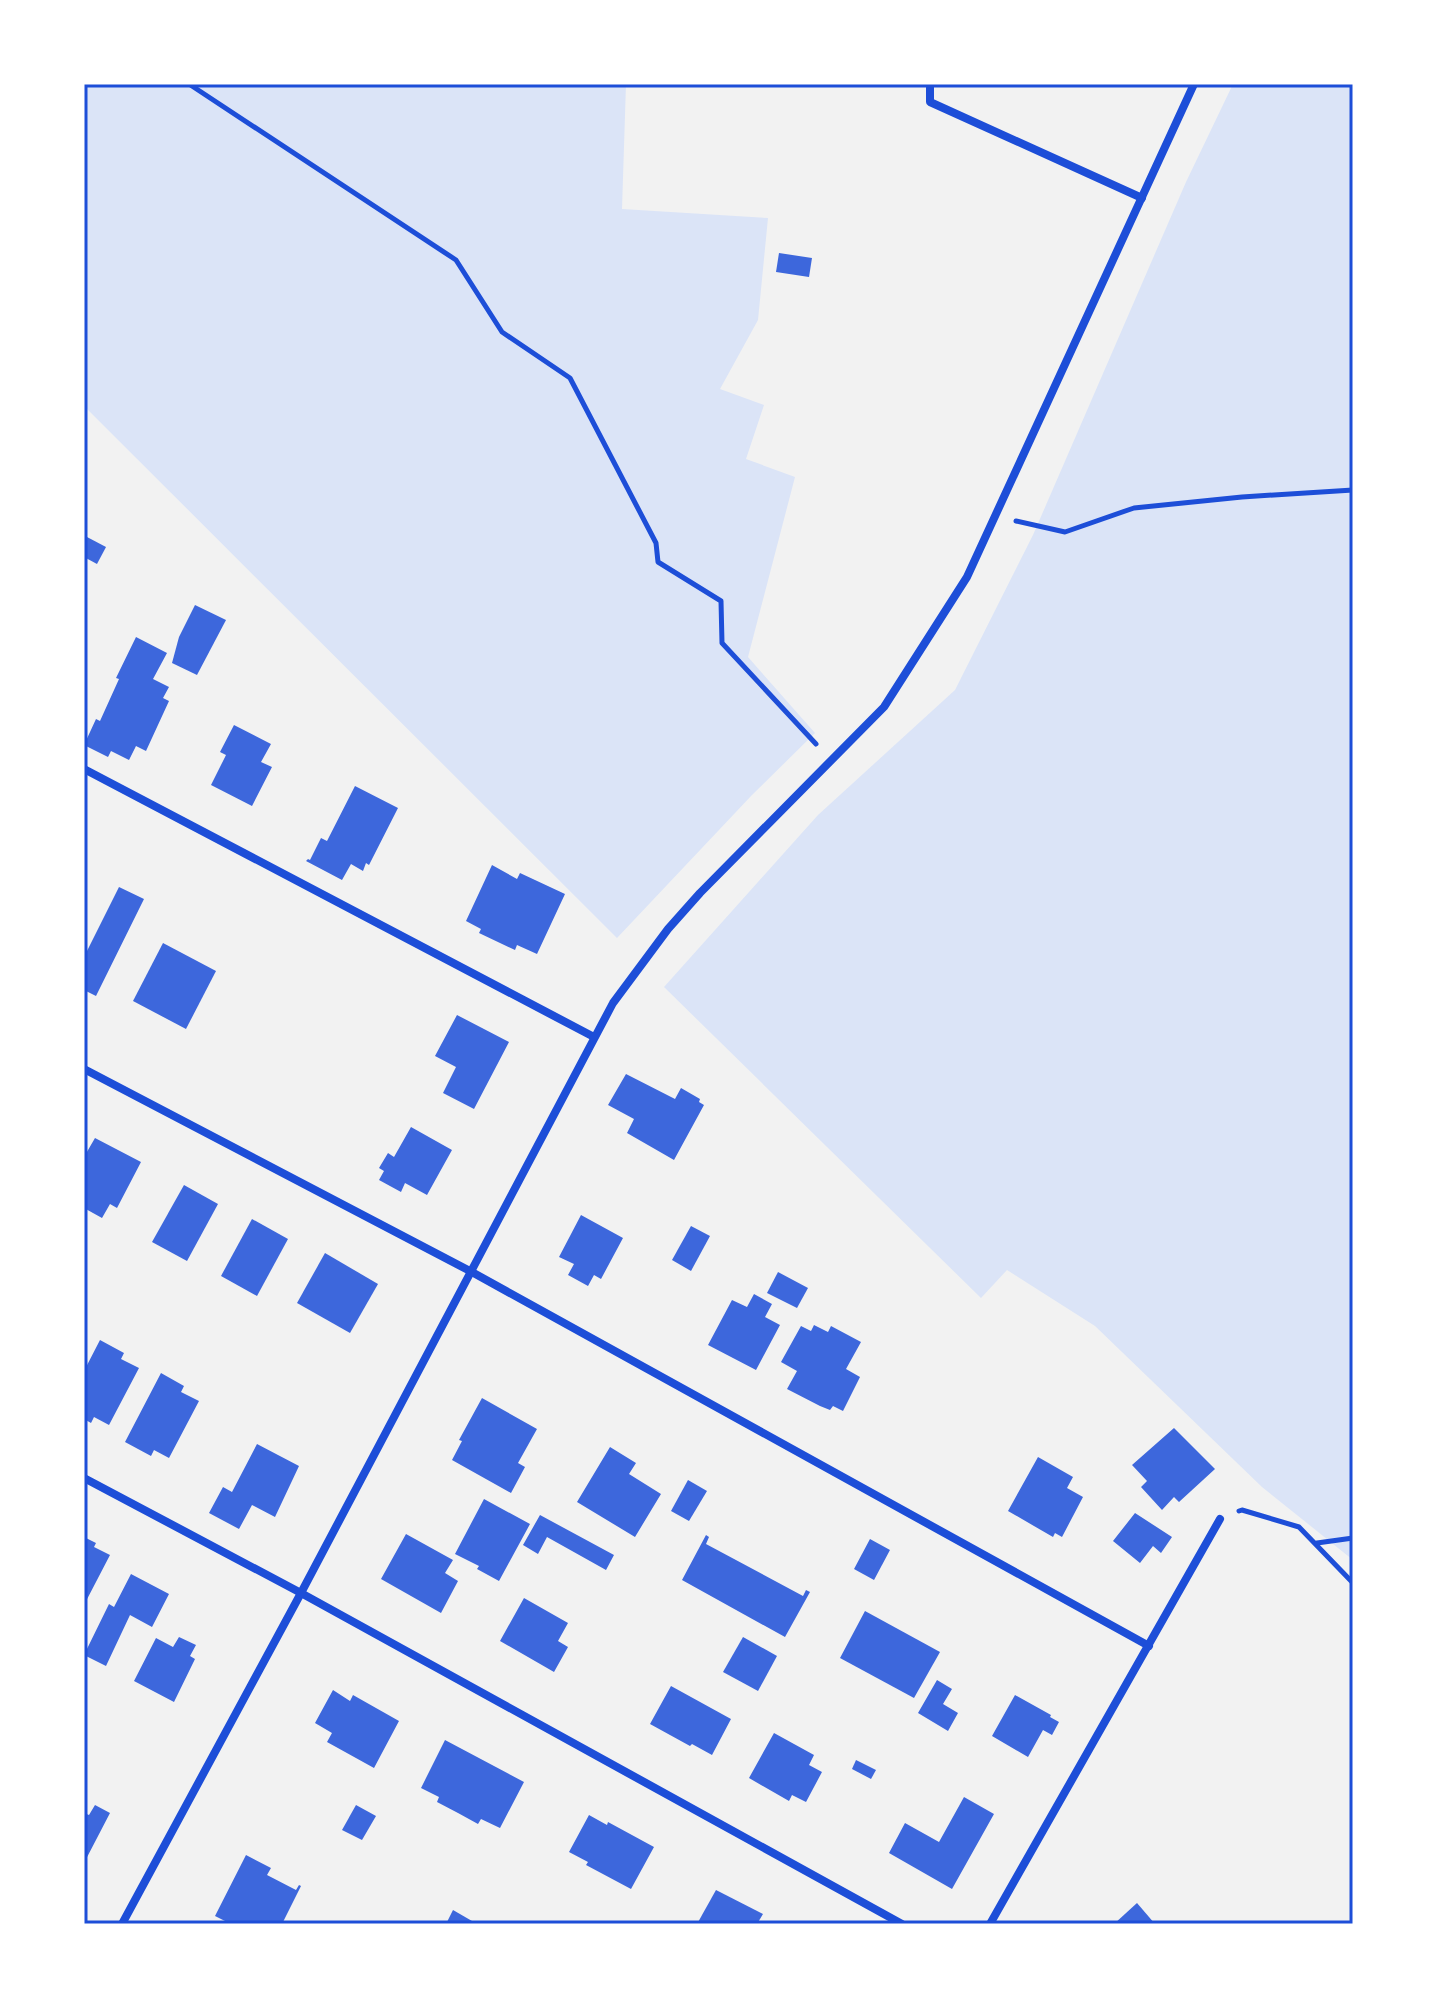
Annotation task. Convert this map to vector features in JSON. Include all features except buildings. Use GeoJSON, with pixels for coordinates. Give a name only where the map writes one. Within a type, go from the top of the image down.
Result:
{"type":"FeatureCollection","features":[{"type":"Feature","properties":{"kind":"street"},"geometry":{"type":"LineString","coordinates":[[930,84],[930,102],[1142,198]]}},
{"type":"Feature","properties":{"kind":"street"},"geometry":{"type":"LineString","coordinates":[[122,1924],[613,1003],[692,902],[884,707],[967,577],[1194,84]]}},
{"type":"Feature","properties":{"kind":"street"},"geometry":{"type":"LineString","coordinates":[[84,769],[594,1037]]}},
{"type":"Feature","properties":{"kind":"street"},"geometry":{"type":"LineString","coordinates":[[84,1069],[470,1271],[1149,1646]]}},
{"type":"Feature","properties":{"kind":"street"},"geometry":{"type":"LineString","coordinates":[[84,1478],[301,1593],[902,1924]]}},
{"type":"Feature","properties":{"kind":"street"},"geometry":{"type":"LineString","coordinates":[[990,1924],[1220,1519]]}},
{"type":"Feature","properties":{"kind":"path"},"geometry":{"type":"LineString","coordinates":[[189,84],[456,260],[502,332],[570,378],[656,543],[658,562],[721,601],[722,643],[831,760]]}},
{"type":"Feature","properties":{"kind":"path"},"geometry":{"type":"LineString","coordinates":[[996,516],[1065,532],[1134,508],[1353,490]]}},
{"type":"Feature","properties":{"kind":"path"},"geometry":{"type":"LineString","coordinates":[[1220,1519],[1242,1510],[1299,1527],[1353,1583]]}},
{"type":"Feature","properties":{"kind":"path"},"geometry":{"type":"LineString","coordinates":[[1316,1543],[1353,1538]]}},
{"type":"Feature","properties":{"kind":"shaded area"},"geometry":{"type":"Polygon","coordinates":[[[84,84],[626,84],[622,209],[768,218],[758,320],[720,389],[764,405],[746,459],[795,477],[748,657],[815,733],[617,938],[84,406],[84,84]]]}},
{"type":"Feature","properties":{"kind":"shaded area"},"geometry":{"type":"Polygon","coordinates":[[[1233,84],[1353,84],[1353,1560],[1262,1487],[1095,1326],[1007,1270],[981,1298],[664,987],[818,815],[955,690],[1033,535],[1186,182],[1233,84]]]}}]}
